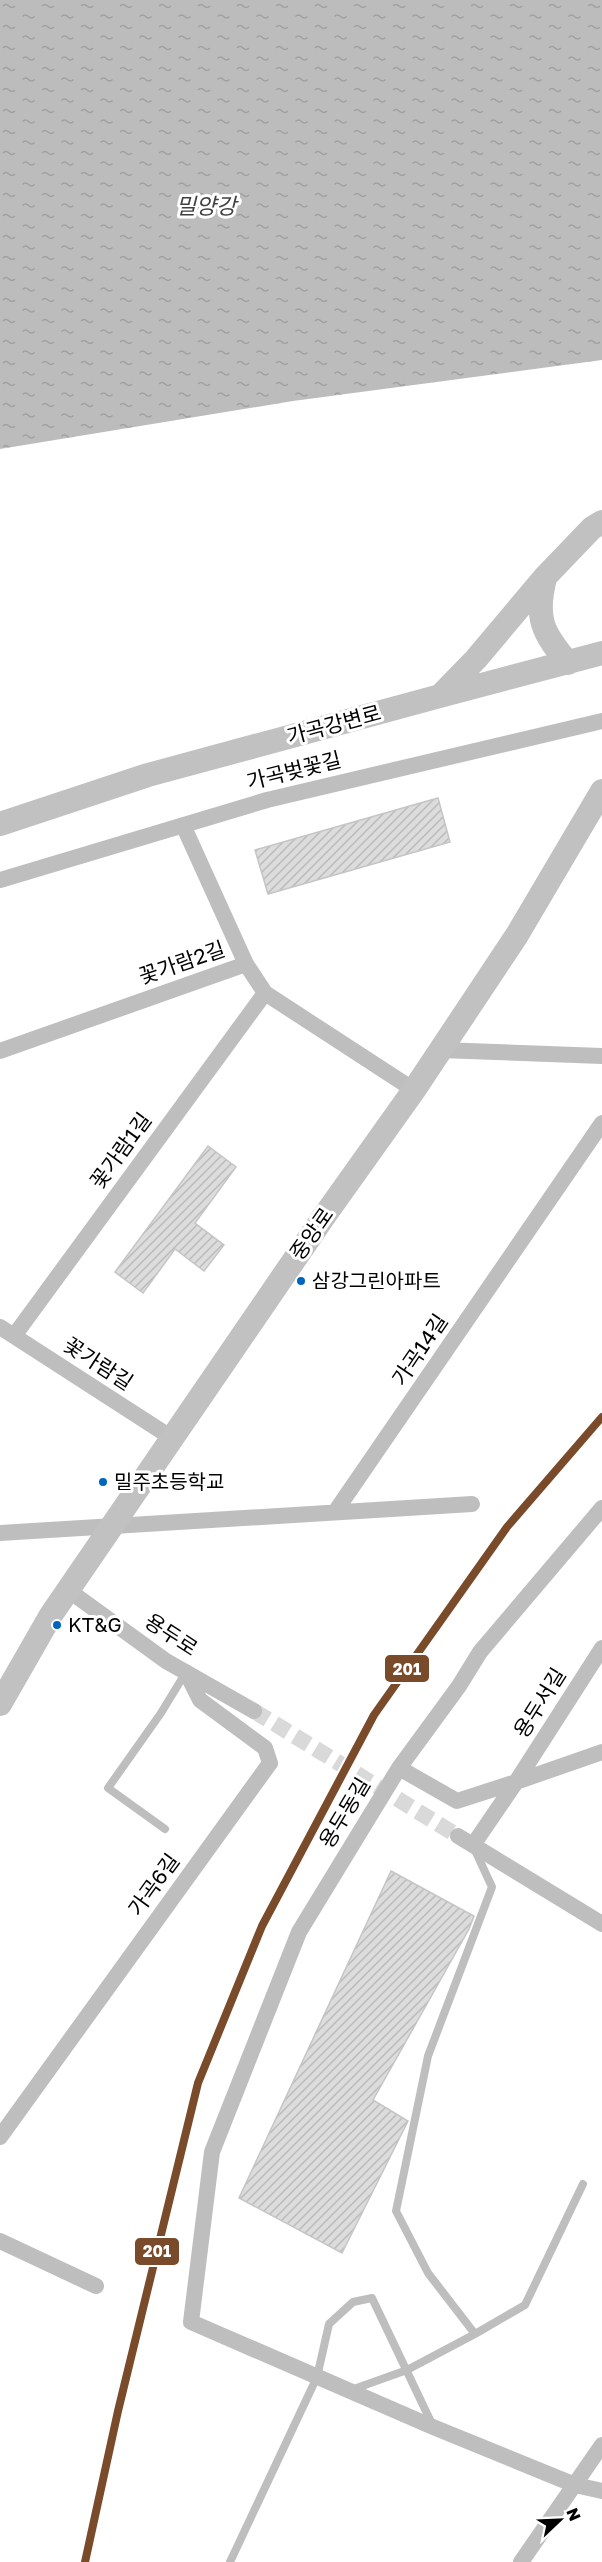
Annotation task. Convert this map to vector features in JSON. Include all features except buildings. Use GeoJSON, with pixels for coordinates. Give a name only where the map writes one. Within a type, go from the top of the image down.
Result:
{"type":"FeatureCollection","features":[{"type":"Feature","properties":{"kind":"main road"},"geometry":{"type":"LineString","coordinates":[[440,696],[476,659],[545,577],[592,528],[602,522]]}},
{"type":"Feature","properties":{"kind":"main road"},"geometry":{"type":"LineString","coordinates":[[545,577],[539,601],[540,614],[550,641],[568,663]]}},
{"type":"Feature","properties":{"kind":"main road","name":"가곡강변로"},"geometry":{"type":"LineString","coordinates":[[0,824],[148,775],[602,653]]}},
{"type":"Feature","properties":{"kind":"main road","name":"중앙로"},"geometry":{"type":"LineString","coordinates":[[0,1704],[51,1615],[311,1235],[414,1090],[517,935],[602,791]]}},
{"type":"Feature","properties":{"kind":"street","name":"가곡벚꽃길"},"geometry":{"type":"LineString","coordinates":[[0,880],[267,800],[602,721]]}},
{"type":"Feature","properties":{"kind":"street"},"geometry":{"type":"LineString","coordinates":[[183,825],[246,964]]}},
{"type":"Feature","properties":{"kind":"street","name":"꽃가람2길"},"geometry":{"type":"LineString","coordinates":[[0,1051],[246,964],[265,993],[414,1090]]}},
{"type":"Feature","properties":{"kind":"street","name":"꽃가람1길"},"geometry":{"type":"LineString","coordinates":[[7,1332],[265,993]]}},
{"type":"Feature","properties":{"kind":"street"},"geometry":{"type":"LineString","coordinates":[[440,1050],[602,1056]]}},
{"type":"Feature","properties":{"kind":"street","name":"가곡14길"},"geometry":{"type":"LineString","coordinates":[[335,1512],[602,1123]]}},
{"type":"Feature","properties":{"kind":"street","name":"꽃가람길"},"geometry":{"type":"LineString","coordinates":[[7,1332],[172,1438]]}},
{"type":"Feature","properties":{"kind":"street"},"geometry":{"type":"LineString","coordinates":[[0,1533],[472,1504]]}},
{"type":"Feature","properties":{"kind":"street","name":"용두동길"},"geometry":{"type":"LineString","coordinates":[[317,2377],[191,2322],[212,2152],[299,1932],[399,1768],[459,1686],[480,1652],[602,1508]]}},
{"type":"Feature","properties":{"kind":"street","name":"용두로"},"geometry":{"type":"LineString","coordinates":[[68,1590],[166,1661],[254,1711]]}},
{"type":"Feature","properties":{"kind":"street","name":"용두서길"},"geometry":{"type":"LineString","coordinates":[[466,1841],[516,1782],[602,1648]]}},
{"type":"Feature","properties":{"kind":"street","name":"가곡6길"},"geometry":{"type":"LineString","coordinates":[[0,2137],[270,1763],[265,1748],[200,1700],[186,1672]]}},
{"type":"Feature","properties":{"kind":"street","name":"용두동길"},"geometry":{"type":"LineString","coordinates":[[399,1768],[457,1801],[602,1752]]}},
{"type":"Feature","properties":{"kind":"street"},"geometry":{"type":"LineString","coordinates":[[466,1841],[602,1924]]}},
{"type":"Feature","properties":{"kind":"street"},"geometry":{"type":"LineString","coordinates":[[0,2241],[96,2286]]}},
{"type":"Feature","properties":{"kind":"street"},"geometry":{"type":"LineString","coordinates":[[317,2377],[575,2485],[602,2491]]}},
{"type":"Feature","properties":{"kind":"street"},"geometry":{"type":"LineString","coordinates":[[521,2562],[602,2445]]}},
{"type":"Feature","properties":{"kind":"lane"},"geometry":{"type":"LineString","coordinates":[[165,1829],[108,1788],[161,1713],[186,1672]]}},
{"type":"Feature","properties":{"kind":"lane"},"geometry":{"type":"LineString","coordinates":[[466,1841],[492,1887],[428,2056],[396,2211],[428,2273],[475,2334]]}},
{"type":"Feature","properties":{"kind":"lane"},"geometry":{"type":"LineString","coordinates":[[350,2391],[407,2370],[525,2305],[583,2184]]}},
{"type":"Feature","properties":{"kind":"lane"},"geometry":{"type":"LineString","coordinates":[[230,2562],[317,2377],[329,2324],[352,2302],[372,2298],[433,2427]]}},
{"type":"Feature","properties":{"kind":"water","name":"밀양강"},"geometry":{"type":"Polygon","coordinates":[[[0,0],[602,0],[602,360],[293,401],[0,449],[0,0]]]}},
{"type":"Feature","properties":{"kind":"tunnel"},"geometry":{"type":"LineString","coordinates":[[254,1711],[458,1836]]}},
{"type":"Feature","properties":{"kind":"transit line","name":"201"},"geometry":{"type":"LineString","coordinates":[[85,2562],[118,2411],[198,2083],[262,1926],[374,1715],[507,1527],[602,1417]]}},
{"type":"Feature","properties":{"kind":"place","name":"삼강그린아파트"},"geometry":{"type":"Point","coordinates":[301,1281]}},
{"type":"Feature","properties":{"kind":"place","name":"밀주초등학교"},"geometry":{"type":"Point","coordinates":[103,1482]}},
{"type":"Feature","properties":{"kind":"place","name":"KT&G"},"geometry":{"type":"Point","coordinates":[57,1625]}}]}
